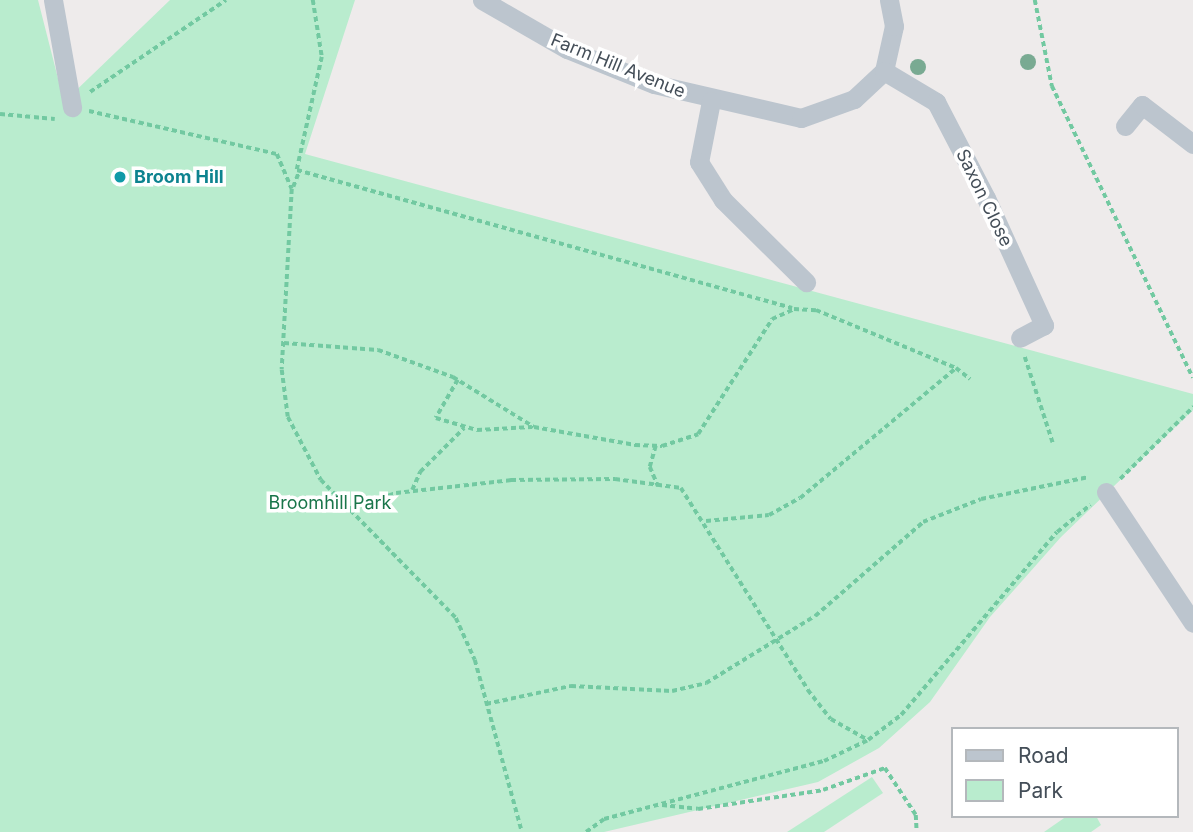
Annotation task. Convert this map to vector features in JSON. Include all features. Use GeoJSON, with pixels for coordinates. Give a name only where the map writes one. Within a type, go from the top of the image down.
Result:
{"type":"FeatureCollection","features":[{"type":"Feature","properties":{"kind":"street"},"geometry":{"type":"LineString","coordinates":[[52,0],[72,103]]}},
{"type":"Feature","properties":{"kind":"street","name":"Farm Hill Avenue"},"geometry":{"type":"LineString","coordinates":[[482,0],[567,49],[711,101],[802,118],[854,99],[884,71]]}},
{"type":"Feature","properties":{"kind":"street"},"geometry":{"type":"LineString","coordinates":[[884,71],[894,26],[889,0]]}},
{"type":"Feature","properties":{"kind":"street","name":"Saxon Close"},"geometry":{"type":"LineString","coordinates":[[884,71],[936,102],[986,198],[1044,325],[1020,338]]}},
{"type":"Feature","properties":{"kind":"street"},"geometry":{"type":"LineString","coordinates":[[711,101],[699,162],[723,200],[806,282]]}},
{"type":"Feature","properties":{"kind":"street"},"geometry":{"type":"LineString","coordinates":[[1125,126],[1142,104],[1193,144]]}},
{"type":"Feature","properties":{"kind":"street"},"geometry":{"type":"LineString","coordinates":[[1106,492],[1193,623]]}},
{"type":"Feature","properties":{"kind":"path"},"geometry":{"type":"LineString","coordinates":[[0,114],[50,120],[226,0]]}},
{"type":"Feature","properties":{"kind":"path"},"geometry":{"type":"LineString","coordinates":[[313,0],[321,57],[298,149],[299,171],[292,189],[284,342],[288,417],[302,453],[348,509],[456,618],[486,704],[522,832]]}},
{"type":"Feature","properties":{"kind":"path"},"geometry":{"type":"LineString","coordinates":[[1035,0],[1052,86],[1193,378]]}},
{"type":"Feature","properties":{"kind":"path"},"geometry":{"type":"LineString","coordinates":[[72,103],[277,153],[292,189]]}},
{"type":"Feature","properties":{"kind":"path"},"geometry":{"type":"LineString","coordinates":[[299,171],[794,309],[816,310],[956,368],[970,379]]}},
{"type":"Feature","properties":{"kind":"path"},"geometry":{"type":"LineString","coordinates":[[458,380],[436,418],[464,428],[534,427],[656,446],[698,435],[772,319],[794,309]]}},
{"type":"Feature","properties":{"kind":"path"},"geometry":{"type":"LineString","coordinates":[[1020,338],[1053,443]]}},
{"type":"Feature","properties":{"kind":"path"},"geometry":{"type":"LineString","coordinates":[[284,342],[378,350],[458,380],[534,427]]}},
{"type":"Feature","properties":{"kind":"path"},"geometry":{"type":"LineString","coordinates":[[706,521],[769,515],[800,498],[956,368]]}},
{"type":"Feature","properties":{"kind":"path"},"geometry":{"type":"LineString","coordinates":[[586,832],[604,819],[824,761],[868,740],[945,667],[1057,532],[1106,492],[1193,407]]}},
{"type":"Feature","properties":{"kind":"path"},"geometry":{"type":"LineString","coordinates":[[412,490],[420,472],[464,428]]}},
{"type":"Feature","properties":{"kind":"path"},"geometry":{"type":"LineString","coordinates":[[656,446],[650,467],[658,486]]}},
{"type":"Feature","properties":{"kind":"path"},"geometry":{"type":"LineString","coordinates":[[486,704],[571,686],[671,691],[706,683],[780,640],[923,522],[981,499],[1090,477]]}},
{"type":"Feature","properties":{"kind":"path"},"geometry":{"type":"LineString","coordinates":[[348,509],[412,490],[511,480],[615,479],[681,488],[706,521],[831,719],[868,740]]}},
{"type":"Feature","properties":{"kind":"path"},"geometry":{"type":"LineString","coordinates":[[657,804],[698,809],[823,790],[885,768],[916,815],[917,832]]}},
{"type":"Feature","properties":{"kind":"green space","name":"Broomhill Park"},"geometry":{"type":"Polygon","coordinates":[[[0,0],[38,0],[64,102],[170,0],[355,0],[305,154],[1193,394],[1193,410],[1061,537],[990,617],[930,702],[879,748],[818,782],[604,832],[0,832],[0,0]]]}},
{"type":"Feature","properties":{"kind":"green space"},"geometry":{"type":"Polygon","coordinates":[[[872,777],[883,793],[824,832],[787,832],[872,777]]]}},
{"type":"Feature","properties":{"kind":"green space"},"geometry":{"type":"Polygon","coordinates":[[[1064,818],[1097,818],[1101,825],[1091,832],[1044,832],[1064,818]]]}},
{"type":"Feature","properties":{"kind":"place","name":"Broom Hill"},"geometry":{"type":"Point","coordinates":[120,177]}}]}
